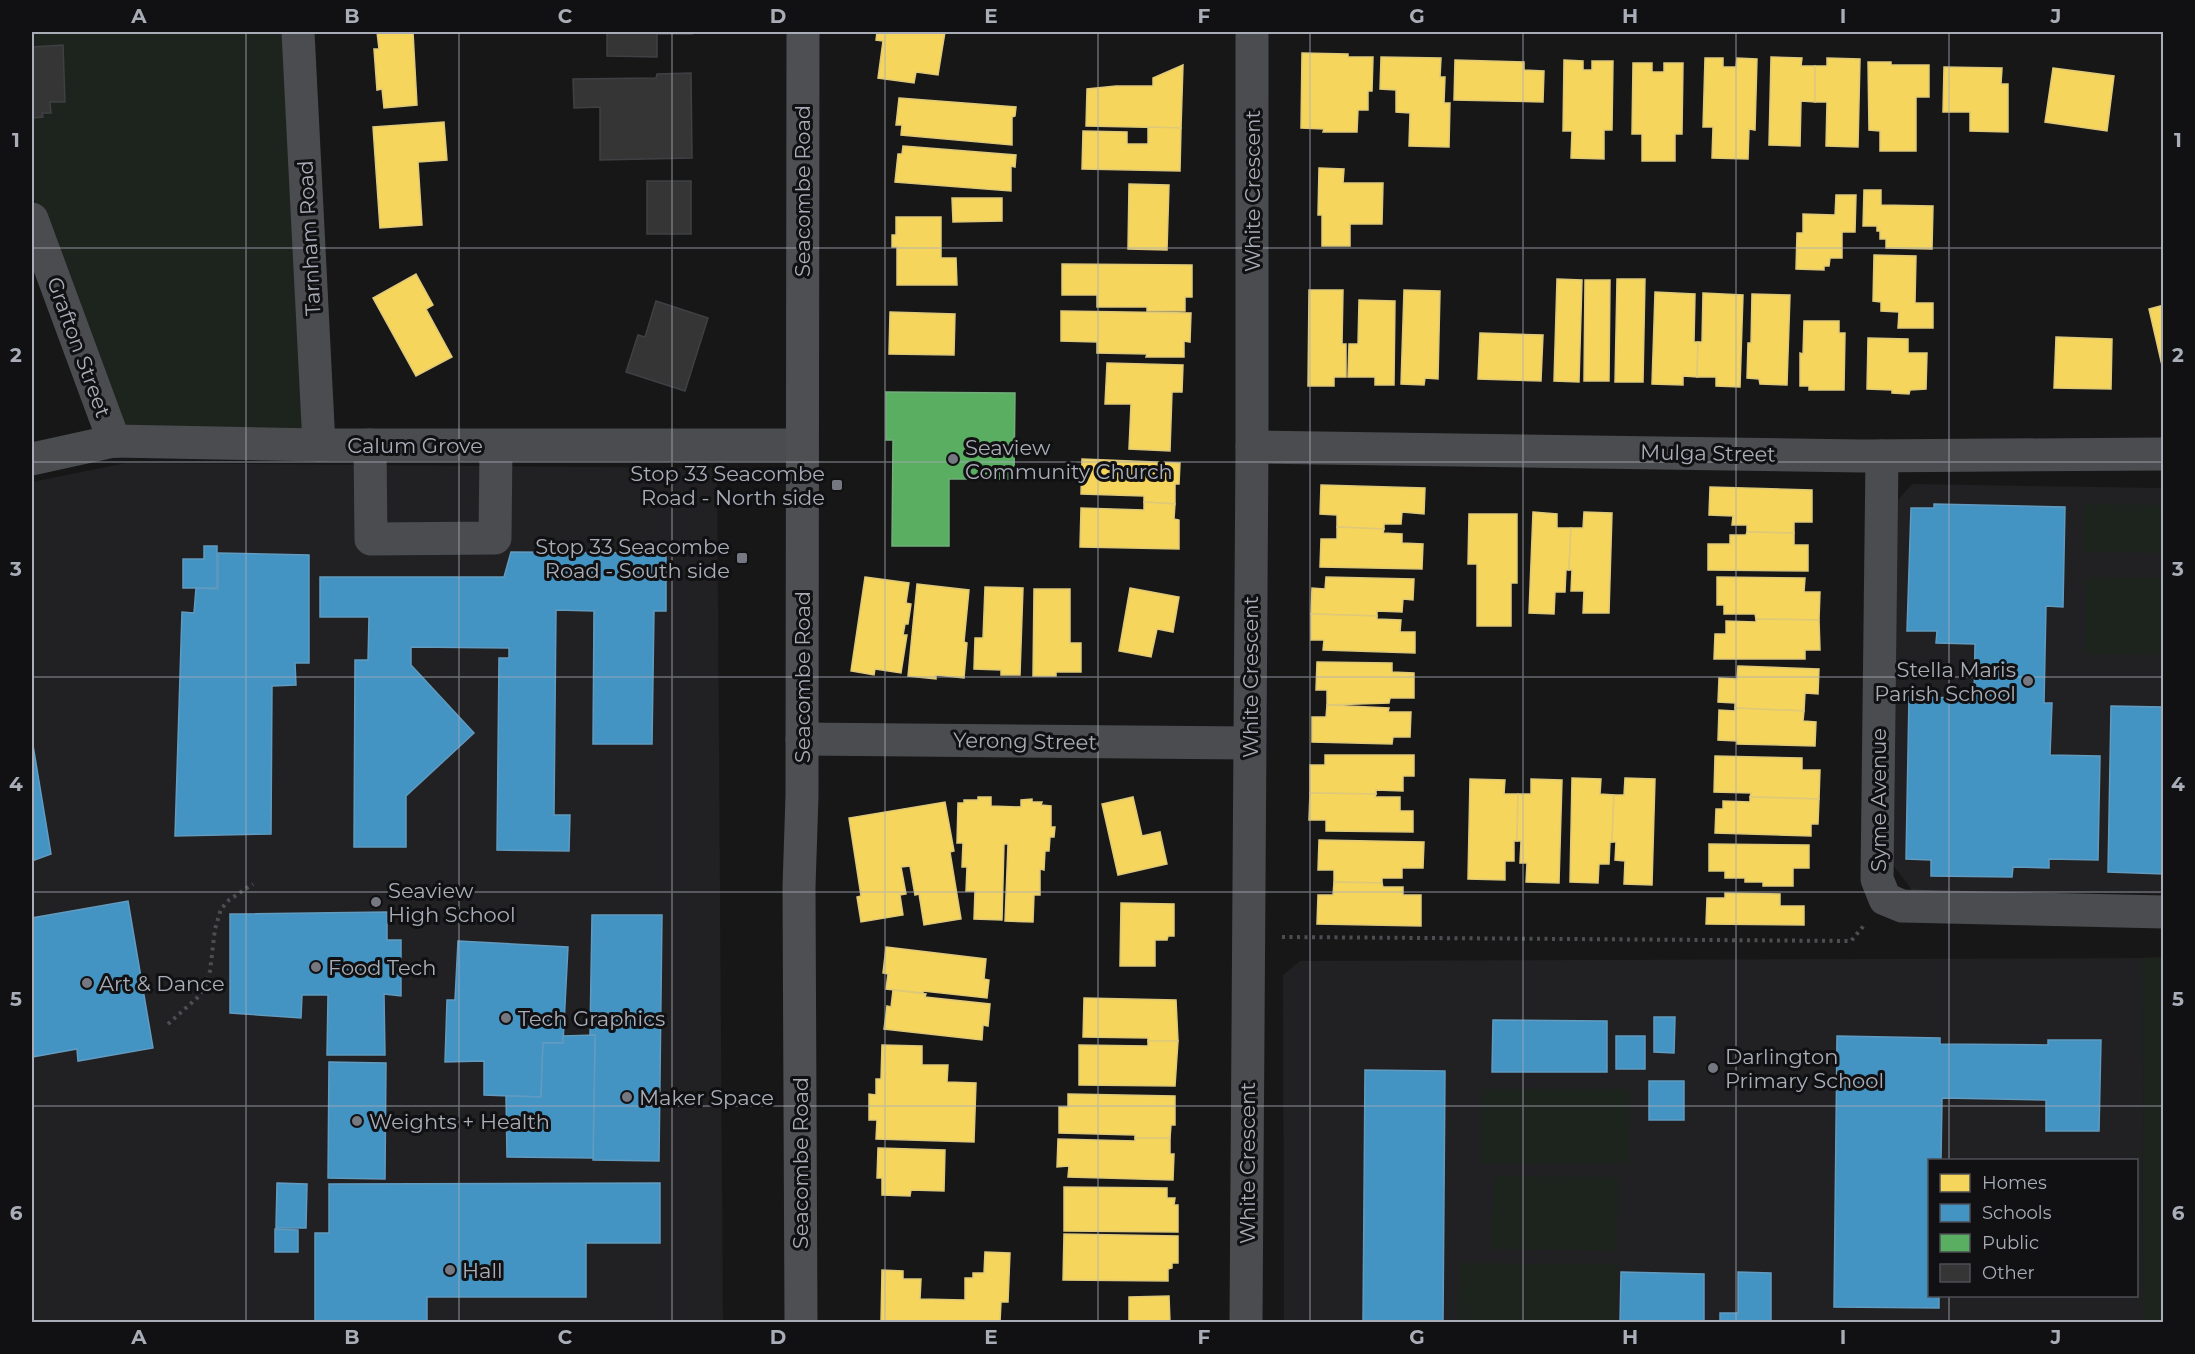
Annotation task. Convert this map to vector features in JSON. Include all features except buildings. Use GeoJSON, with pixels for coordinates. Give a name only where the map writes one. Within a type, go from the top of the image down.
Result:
{"type":"FeatureCollection","features":[{"type":"Feature","properties":{"kind":"main road","name":"Seacombe Road"},"geometry":{"type":"LineString","coordinates":[[801,1323],[799,887],[802,739],[803,32]]}},
{"type":"Feature","properties":{"kind":"street","name":"Tarnham Road"},"geometry":{"type":"LineString","coordinates":[[298,32],[319,445]]}},
{"type":"Feature","properties":{"kind":"street","name":"White Crescent"},"geometry":{"type":"LineString","coordinates":[[1246,1323],[1252,447],[1252,32]]}},
{"type":"Feature","properties":{"kind":"street","name":"Grafton Street"},"geometry":{"type":"LineString","coordinates":[[32,219],[114,441]]}},
{"type":"Feature","properties":{"kind":"street","name":"Calum Grove"},"geometry":{"type":"LineString","coordinates":[[32,459],[114,441],[319,445],[802,445]]}},
{"type":"Feature","properties":{"kind":"street"},"geometry":{"type":"LineString","coordinates":[[370,445],[371,539],[495,538],[496,446]]}},
{"type":"Feature","properties":{"kind":"street","name":"Mulga Street"},"geometry":{"type":"LineString","coordinates":[[1252,447],[1882,456],[2163,454]]}},
{"type":"Feature","properties":{"kind":"street","name":"Syme Avenue"},"geometry":{"type":"LineString","coordinates":[[1882,456],[1876,879],[1886,899],[1902,906],[2163,912]]}},
{"type":"Feature","properties":{"kind":"street","name":"Yerong Street"},"geometry":{"type":"LineString","coordinates":[[802,739],[1249,743]]}},
{"type":"Feature","properties":{"kind":"path"},"geometry":{"type":"LineString","coordinates":[[168,1024],[197,998],[205,987],[210,971],[215,929],[221,909],[229,900],[253,884]]}},
{"type":"Feature","properties":{"kind":"path"},"geometry":{"type":"LineString","coordinates":[[1248,937],[1851,941],[1886,899]]}},
{"type":"Feature","properties":{"kind":"shaded area"},"geometry":{"type":"Polygon","coordinates":[[[32,32],[291,32],[312,436],[121,432],[32,194],[32,32]]]}},
{"type":"Feature","properties":{"kind":"shaded area","name":"Seaview High School"},"geometry":{"type":"Polygon","coordinates":[[[126,463],[717,468],[723,1322],[32,1322],[32,482],[126,463]]]}},
{"type":"Feature","properties":{"kind":"shaded area","name":"Stella Maris Parish School"},"geometry":{"type":"Polygon","coordinates":[[[1912,484],[2163,488],[2163,894],[1912,890],[1889,860],[1896,502],[1912,484]]]}},
{"type":"Feature","properties":{"kind":"shaded area"},"geometry":{"type":"Polygon","coordinates":[[[2085,504],[2163,505],[2163,553],[2083,552],[2085,504]]]}},
{"type":"Feature","properties":{"kind":"shaded area"},"geometry":{"type":"Polygon","coordinates":[[[2086,577],[2163,578],[2163,655],[2085,654],[2086,577]]]}},
{"type":"Feature","properties":{"kind":"shaded area"},"geometry":{"type":"Polygon","coordinates":[[[2163,957],[2163,1322],[2143,1322],[2142,958],[2163,957]]]}},
{"type":"Feature","properties":{"kind":"shaded area","name":"Darlington Primary School"},"geometry":{"type":"Polygon","coordinates":[[[2142,958],[2143,1322],[1284,1322],[1283,975],[1300,961],[2142,958]]]}},
{"type":"Feature","properties":{"kind":"shaded area"},"geometry":{"type":"Polygon","coordinates":[[[1482,1089],[1630,1089],[1629,1163],[1482,1163],[1482,1089]]]}},
{"type":"Feature","properties":{"kind":"shaded area"},"geometry":{"type":"Polygon","coordinates":[[[1494,1176],[1618,1177],[1617,1251],[1492,1249],[1494,1176]]]}},
{"type":"Feature","properties":{"kind":"shaded area"},"geometry":{"type":"Polygon","coordinates":[[[1459,1263],[1618,1264],[1617,1322],[1457,1322],[1459,1263]]]}},
{"type":"Feature","properties":{"kind":"place","name":"Seaview Community Church"},"geometry":{"type":"Point","coordinates":[953,459]}},
{"type":"Feature","properties":{"kind":"place","name":"Stop 33 Seacombe Road - North side"},"geometry":{"type":"Point","coordinates":[837,485]}},
{"type":"Feature","properties":{"kind":"place","name":"Stop 33 Seacombe Road - South side"},"geometry":{"type":"Point","coordinates":[742,558]}},
{"type":"Feature","properties":{"kind":"place","name":"Stella Maris Parish School"},"geometry":{"type":"Point","coordinates":[2028,681]}},
{"type":"Feature","properties":{"kind":"place","name":"Seaview High School"},"geometry":{"type":"Point","coordinates":[376,902]}},
{"type":"Feature","properties":{"kind":"place","name":"Food Tech"},"geometry":{"type":"Point","coordinates":[316,967]}},
{"type":"Feature","properties":{"kind":"place","name":"Art & Dance"},"geometry":{"type":"Point","coordinates":[87,983]}},
{"type":"Feature","properties":{"kind":"place","name":"Tech Graphics"},"geometry":{"type":"Point","coordinates":[506,1018]}},
{"type":"Feature","properties":{"kind":"place","name":"Darlington Primary School"},"geometry":{"type":"Point","coordinates":[1713,1068]}},
{"type":"Feature","properties":{"kind":"place","name":"Maker Space"},"geometry":{"type":"Point","coordinates":[627,1097]}},
{"type":"Feature","properties":{"kind":"place","name":"Weights + Health"},"geometry":{"type":"Point","coordinates":[357,1121]}},
{"type":"Feature","properties":{"kind":"place","name":"Hall"},"geometry":{"type":"Point","coordinates":[450,1270]}}]}
